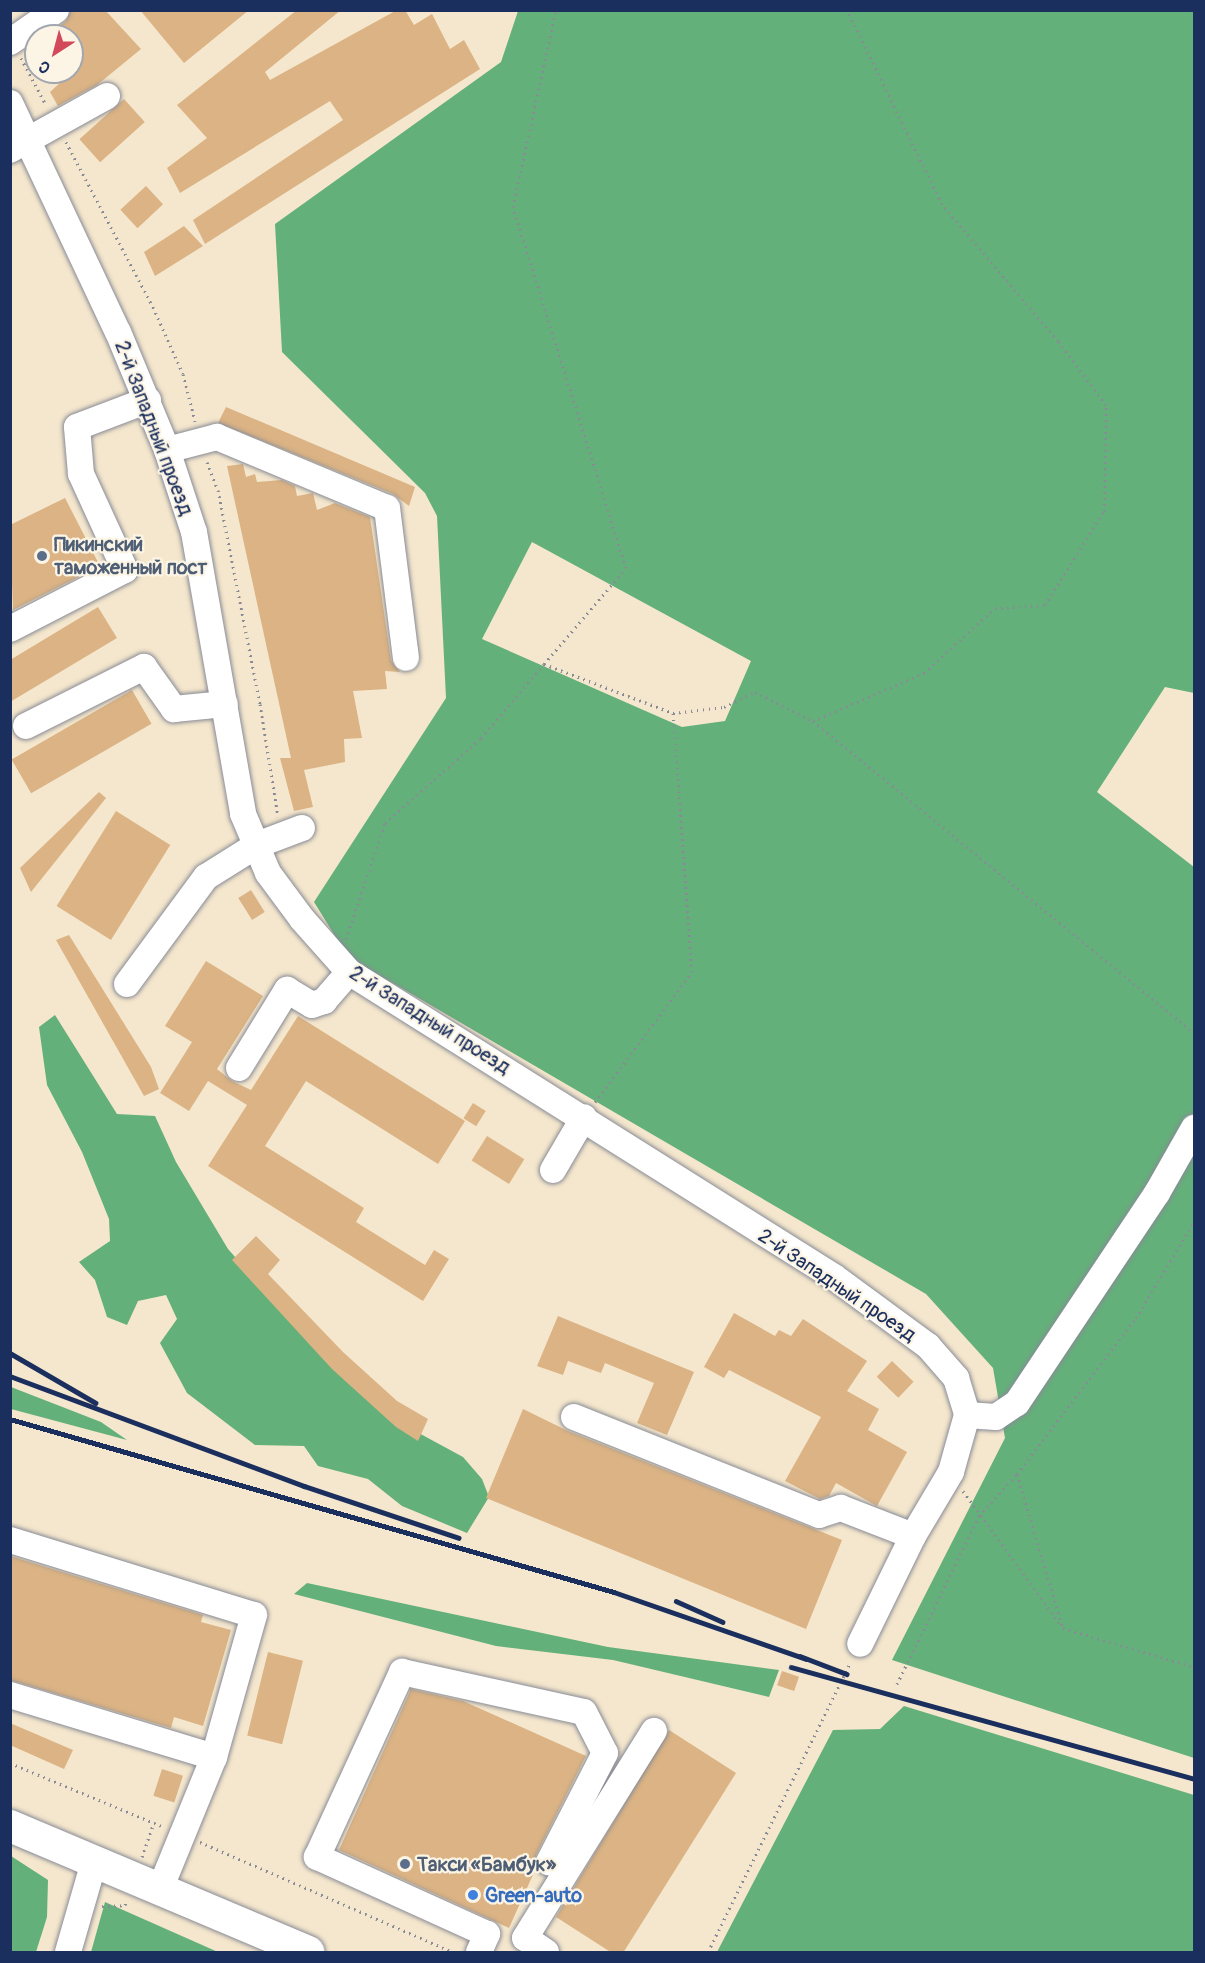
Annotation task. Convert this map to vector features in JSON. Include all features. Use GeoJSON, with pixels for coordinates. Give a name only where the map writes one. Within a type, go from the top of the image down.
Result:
{"type":"FeatureCollection","features":[{"type":"Feature","properties":{"kind":"main road"},"geometry":{"type":"LineString","coordinates":[[10,1826],[308,1953]]}},
{"type":"Feature","properties":{"kind":"street"},"geometry":{"type":"LineString","coordinates":[[10,42],[56,10]]}},
{"type":"Feature","properties":{"kind":"street"},"geometry":{"type":"LineString","coordinates":[[20,145],[107,96]]}},
{"type":"Feature","properties":{"kind":"street","name":"2-й Западный проезд"},"geometry":{"type":"LineString","coordinates":[[10,103],[20,145],[148,400],[167,450],[194,532],[243,814],[268,873],[343,966],[584,1117],[705,1199],[834,1277],[928,1346],[956,1378],[967,1415]]}},
{"type":"Feature","properties":{"kind":"street"},"geometry":{"type":"LineString","coordinates":[[10,629],[125,570],[81,474],[77,428],[148,400]]}},
{"type":"Feature","properties":{"kind":"street"},"geometry":{"type":"LineString","coordinates":[[167,450],[217,437],[387,508],[406,658]]}},
{"type":"Feature","properties":{"kind":"street"},"geometry":{"type":"LineString","coordinates":[[26,726],[144,667],[174,709],[225,704]]}},
{"type":"Feature","properties":{"kind":"street"},"geometry":{"type":"LineString","coordinates":[[127,984],[206,877],[257,845],[302,828]]}},
{"type":"Feature","properties":{"kind":"street"},"geometry":{"type":"LineString","coordinates":[[239,1068],[287,990],[312,1005],[324,1000],[343,966]]}},
{"type":"Feature","properties":{"kind":"street"},"geometry":{"type":"LineString","coordinates":[[553,1170],[584,1117]]}},
{"type":"Feature","properties":{"kind":"street"},"geometry":{"type":"LineString","coordinates":[[860,1644],[913,1536],[951,1472],[967,1415],[996,1417],[1017,1403],[1157,1193],[1194,1128]]}},
{"type":"Feature","properties":{"kind":"street"},"geometry":{"type":"LineString","coordinates":[[574,1417],[819,1515],[841,1508],[913,1536]]}},
{"type":"Feature","properties":{"kind":"street"},"geometry":{"type":"LineString","coordinates":[[10,1540],[254,1615],[214,1758],[182,1834],[147,1884]]}},
{"type":"Feature","properties":{"kind":"street"},"geometry":{"type":"LineString","coordinates":[[479,1953],[487,1934],[317,1857],[402,1672],[584,1712],[605,1752],[549,1862]]}},
{"type":"Feature","properties":{"kind":"street"},"geometry":{"type":"LineString","coordinates":[[10,1695],[214,1758]]}},
{"type":"Feature","properties":{"kind":"street"},"geometry":{"type":"LineString","coordinates":[[546,1953],[525,1938],[654,1731]]}},
{"type":"Feature","properties":{"kind":"street"},"geometry":{"type":"LineString","coordinates":[[68,1953],[94,1862]]}},
{"type":"Feature","properties":{"kind":"path"},"geometry":{"type":"LineString","coordinates":[[343,966],[386,823],[481,738],[626,568],[513,207],[556,10]]}},
{"type":"Feature","properties":{"kind":"path"},"geometry":{"type":"LineString","coordinates":[[813,721],[924,673],[995,608],[1045,605],[1104,511],[1106,405],[1058,341],[942,204],[847,10]]}},
{"type":"Feature","properties":{"kind":"path"},"geometry":{"type":"LineString","coordinates":[[544,664],[673,713],[723,707],[756,692],[813,721],[1194,1033]]}},
{"type":"Feature","properties":{"kind":"path"},"geometry":{"type":"LineString","coordinates":[[584,1117],[692,972],[673,713]]}},
{"type":"Feature","properties":{"kind":"path"},"geometry":{"type":"LineString","coordinates":[[897,1684],[980,1516],[1017,1474],[1136,1318],[1194,1222]]}},
{"type":"Feature","properties":{"kind":"path"},"geometry":{"type":"LineString","coordinates":[[951,1472],[980,1516],[1063,1628],[1194,1667]]}},
{"type":"Feature","properties":{"kind":"path"},"geometry":{"type":"LineString","coordinates":[[1017,1474],[1063,1628]]}},
{"type":"Feature","properties":{"kind":"path"},"geometry":{"type":"LineString","coordinates":[[708,1953],[860,1644]]}},
{"type":"Feature","properties":{"kind":"path"},"geometry":{"type":"LineString","coordinates":[[10,1763],[182,1834],[453,1953]]}},
{"type":"Feature","properties":{"kind":"path"},"geometry":{"type":"LineString","coordinates":[[98,1907],[113,1903],[125,1905],[147,1884],[154,1823]]}},
{"type":"Feature","properties":{"kind":"green space"},"geometry":{"type":"Polygon","coordinates":[[[518,11],[1194,11],[1194,693],[1165,687],[1097,792],[1194,867],[1194,1758],[892,1660],[1005,1438],[993,1368],[926,1294],[348,957],[314,902],[446,698],[437,516],[425,493],[282,352],[275,224],[501,62],[518,11]],[[532,542],[482,639],[682,727],[725,721],[751,661],[532,542]]]}},
{"type":"Feature","properties":{"kind":"green space"},"geometry":{"type":"Polygon","coordinates":[[[55,1015],[117,1114],[155,1116],[176,1162],[228,1249],[266,1292],[404,1425],[463,1457],[482,1479],[489,1497],[467,1533],[402,1506],[368,1479],[318,1466],[304,1446],[255,1445],[187,1393],[160,1343],[177,1319],[166,1295],[138,1301],[127,1325],[107,1317],[95,1280],[79,1262],[110,1241],[109,1219],[82,1152],[47,1085],[39,1027],[55,1015]]]}},
{"type":"Feature","properties":{"kind":"green space"},"geometry":{"type":"Polygon","coordinates":[[[11,1387],[101,1422],[127,1440],[11,1409],[11,1387]]]}},
{"type":"Feature","properties":{"kind":"green space"},"geometry":{"type":"Polygon","coordinates":[[[307,1583],[608,1647],[779,1670],[769,1697],[613,1660],[496,1646],[294,1594],[307,1583]]]}},
{"type":"Feature","properties":{"kind":"green space"},"geometry":{"type":"Polygon","coordinates":[[[904,1706],[1194,1795],[1194,1952],[717,1952],[833,1730],[880,1729],[904,1706]]]}},
{"type":"Feature","properties":{"kind":"green space"},"geometry":{"type":"Polygon","coordinates":[[[11,1856],[48,1880],[47,1917],[36,1952],[11,1952],[11,1856]]]}},
{"type":"Feature","properties":{"kind":"green space"},"geometry":{"type":"Polygon","coordinates":[[[105,1902],[218,1952],[91,1952],[105,1902]]]}},
{"type":"Feature","properties":{"kind":"building"},"geometry":{"type":"Polygon","coordinates":[[[71,10],[105,10],[141,49],[97,85],[58,106],[50,92],[59,84],[84,84],[84,24],[62,24],[71,10]]]}},
{"type":"Feature","properties":{"kind":"building"},"geometry":{"type":"Polygon","coordinates":[[[140,10],[249,10],[184,63],[140,10]]]}},
{"type":"Feature","properties":{"kind":"building"},"geometry":{"type":"Polygon","coordinates":[[[297,10],[341,10],[265,72],[270,80],[397,10],[405,10],[414,25],[432,14],[450,49],[464,40],[480,69],[205,244],[193,220],[343,120],[330,101],[180,193],[167,168],[207,138],[177,105],[297,10]]]}},
{"type":"Feature","properties":{"kind":"building"},"geometry":{"type":"Polygon","coordinates":[[[124,99],[145,122],[100,162],[79,139],[124,99]]]}},
{"type":"Feature","properties":{"kind":"building"},"geometry":{"type":"Polygon","coordinates":[[[146,186],[163,204],[137,228],[120,210],[146,186]]]}},
{"type":"Feature","properties":{"kind":"building"},"geometry":{"type":"Polygon","coordinates":[[[184,226],[203,246],[155,276],[144,252],[184,226]]]}},
{"type":"Feature","properties":{"kind":"building"},"geometry":{"type":"Polygon","coordinates":[[[226,407],[415,487],[409,506],[393,494],[218,423],[226,407]]]}},
{"type":"Feature","properties":{"kind":"building"},"geometry":{"type":"Polygon","coordinates":[[[243,464],[246,477],[255,474],[257,482],[282,480],[295,486],[297,496],[313,493],[317,510],[335,503],[370,517],[391,660],[400,672],[385,671],[387,689],[353,691],[362,738],[344,739],[345,762],[304,770],[313,807],[294,811],[280,758],[291,758],[227,466],[243,464]]]}},
{"type":"Feature","properties":{"kind":"building"},"geometry":{"type":"Polygon","coordinates":[[[65,498],[100,566],[13,610],[10,525],[65,498]]]}},
{"type":"Feature","properties":{"kind":"building"},"geometry":{"type":"Polygon","coordinates":[[[98,607],[117,638],[10,702],[10,660],[98,607]]]}},
{"type":"Feature","properties":{"kind":"building"},"geometry":{"type":"Polygon","coordinates":[[[132,690],[152,724],[31,793],[12,760],[132,690]]]}},
{"type":"Feature","properties":{"kind":"building"},"geometry":{"type":"Polygon","coordinates":[[[99,792],[106,798],[31,892],[20,868],[99,792]]]}},
{"type":"Feature","properties":{"kind":"building"},"geometry":{"type":"Polygon","coordinates":[[[116,811],[170,845],[111,940],[57,906],[116,811]]]}},
{"type":"Feature","properties":{"kind":"building"},"geometry":{"type":"Polygon","coordinates":[[[251,890],[265,912],[252,920],[238,898],[251,890]]]}},
{"type":"Feature","properties":{"kind":"building"},"geometry":{"type":"Polygon","coordinates":[[[69,935],[151,1067],[159,1089],[144,1096],[56,940],[69,935]]]}},
{"type":"Feature","properties":{"kind":"building"},"geometry":{"type":"Polygon","coordinates":[[[206,961],[263,996],[217,1069],[232,1081],[251,1090],[298,1016],[465,1121],[438,1164],[306,1081],[265,1146],[364,1208],[356,1222],[425,1265],[434,1250],[449,1259],[423,1301],[208,1166],[247,1105],[208,1081],[189,1111],[160,1093],[192,1042],[165,1026],[206,961]]]}},
{"type":"Feature","properties":{"kind":"building"},"geometry":{"type":"Polygon","coordinates":[[[473,1103],[486,1111],[476,1126],[463,1118],[473,1103]]]}},
{"type":"Feature","properties":{"kind":"building"},"geometry":{"type":"Polygon","coordinates":[[[487,1136],[524,1159],[509,1184],[472,1161],[487,1136]]]}},
{"type":"Feature","properties":{"kind":"building"},"geometry":{"type":"Polygon","coordinates":[[[256,1236],[280,1260],[268,1274],[343,1352],[397,1401],[428,1419],[418,1441],[396,1427],[332,1369],[232,1260],[256,1236]]]}},
{"type":"Feature","properties":{"kind":"building"},"geometry":{"type":"Polygon","coordinates":[[[734,1313],[775,1336],[779,1330],[791,1336],[803,1319],[867,1361],[847,1391],[879,1409],[868,1430],[907,1452],[877,1506],[836,1483],[829,1496],[820,1499],[785,1481],[821,1417],[729,1370],[724,1378],[704,1367],[734,1313]]]}},
{"type":"Feature","properties":{"kind":"building"},"geometry":{"type":"Polygon","coordinates":[[[558,1316],[694,1372],[667,1435],[637,1423],[654,1383],[605,1363],[601,1373],[568,1361],[563,1375],[537,1366],[558,1316]]]}},
{"type":"Feature","properties":{"kind":"building"},"geometry":{"type":"Polygon","coordinates":[[[892,1361],[914,1382],[898,1398],[877,1377],[892,1361]]]}},
{"type":"Feature","properties":{"kind":"building"},"geometry":{"type":"Polygon","coordinates":[[[523,1409],[568,1431],[842,1540],[806,1629],[486,1498],[523,1409]]]}},
{"type":"Feature","properties":{"kind":"building"},"geometry":{"type":"Polygon","coordinates":[[[10,1556],[203,1615],[201,1622],[231,1630],[203,1726],[174,1717],[171,1728],[10,1680],[10,1556]]]}},
{"type":"Feature","properties":{"kind":"building"},"geometry":{"type":"Polygon","coordinates":[[[268,1652],[303,1661],[282,1744],[247,1735],[268,1652]]]}},
{"type":"Feature","properties":{"kind":"building"},"geometry":{"type":"Polygon","coordinates":[[[782,1671],[799,1677],[794,1691],[777,1685],[782,1671]]]}},
{"type":"Feature","properties":{"kind":"building"},"geometry":{"type":"Polygon","coordinates":[[[411,1689],[463,1701],[586,1756],[536,1855],[536,1868],[509,1928],[339,1850],[411,1689]]]}},
{"type":"Feature","properties":{"kind":"building"},"geometry":{"type":"Polygon","coordinates":[[[10,1723],[73,1750],[64,1769],[10,1745],[10,1723]]]}},
{"type":"Feature","properties":{"kind":"building"},"geometry":{"type":"Polygon","coordinates":[[[669,1730],[736,1773],[623,1953],[612,1953],[556,1917],[669,1730]]]}},
{"type":"Feature","properties":{"kind":"building"},"geometry":{"type":"Polygon","coordinates":[[[162,1769],[183,1776],[174,1802],[153,1796],[162,1769]]]}},
{"type":"Feature","properties":{"kind":"railway"},"geometry":{"type":"LineString","coordinates":[[10,1353],[96,1403]]}},
{"type":"Feature","properties":{"kind":"railway"},"geometry":{"type":"LineString","coordinates":[[10,1376],[304,1486],[459,1538]]}},
{"type":"Feature","properties":{"kind":"railway"},"geometry":{"type":"LineString","coordinates":[[10,1419],[614,1592],[806,1659]]}},
{"type":"Feature","properties":{"kind":"railway"},"geometry":{"type":"LineString","coordinates":[[676,1601],[723,1622]]}},
{"type":"Feature","properties":{"kind":"railway"},"geometry":{"type":"LineString","coordinates":[[800,1656],[847,1674]]}},
{"type":"Feature","properties":{"kind":"railway"},"geometry":{"type":"LineString","coordinates":[[791,1667],[1194,1779]]}},
{"type":"Feature","properties":{"kind":"place","name":"Пикинский таможенный пост"},"geometry":{"type":"Point","coordinates":[42,556]}},
{"type":"Feature","properties":{"kind":"place","name":"Такси «Бамбук»"},"geometry":{"type":"Point","coordinates":[405,1864]}},
{"type":"Feature","properties":{"kind":"place","name":"Green-auto"},"geometry":{"type":"Point","coordinates":[473,1895]}}]}
